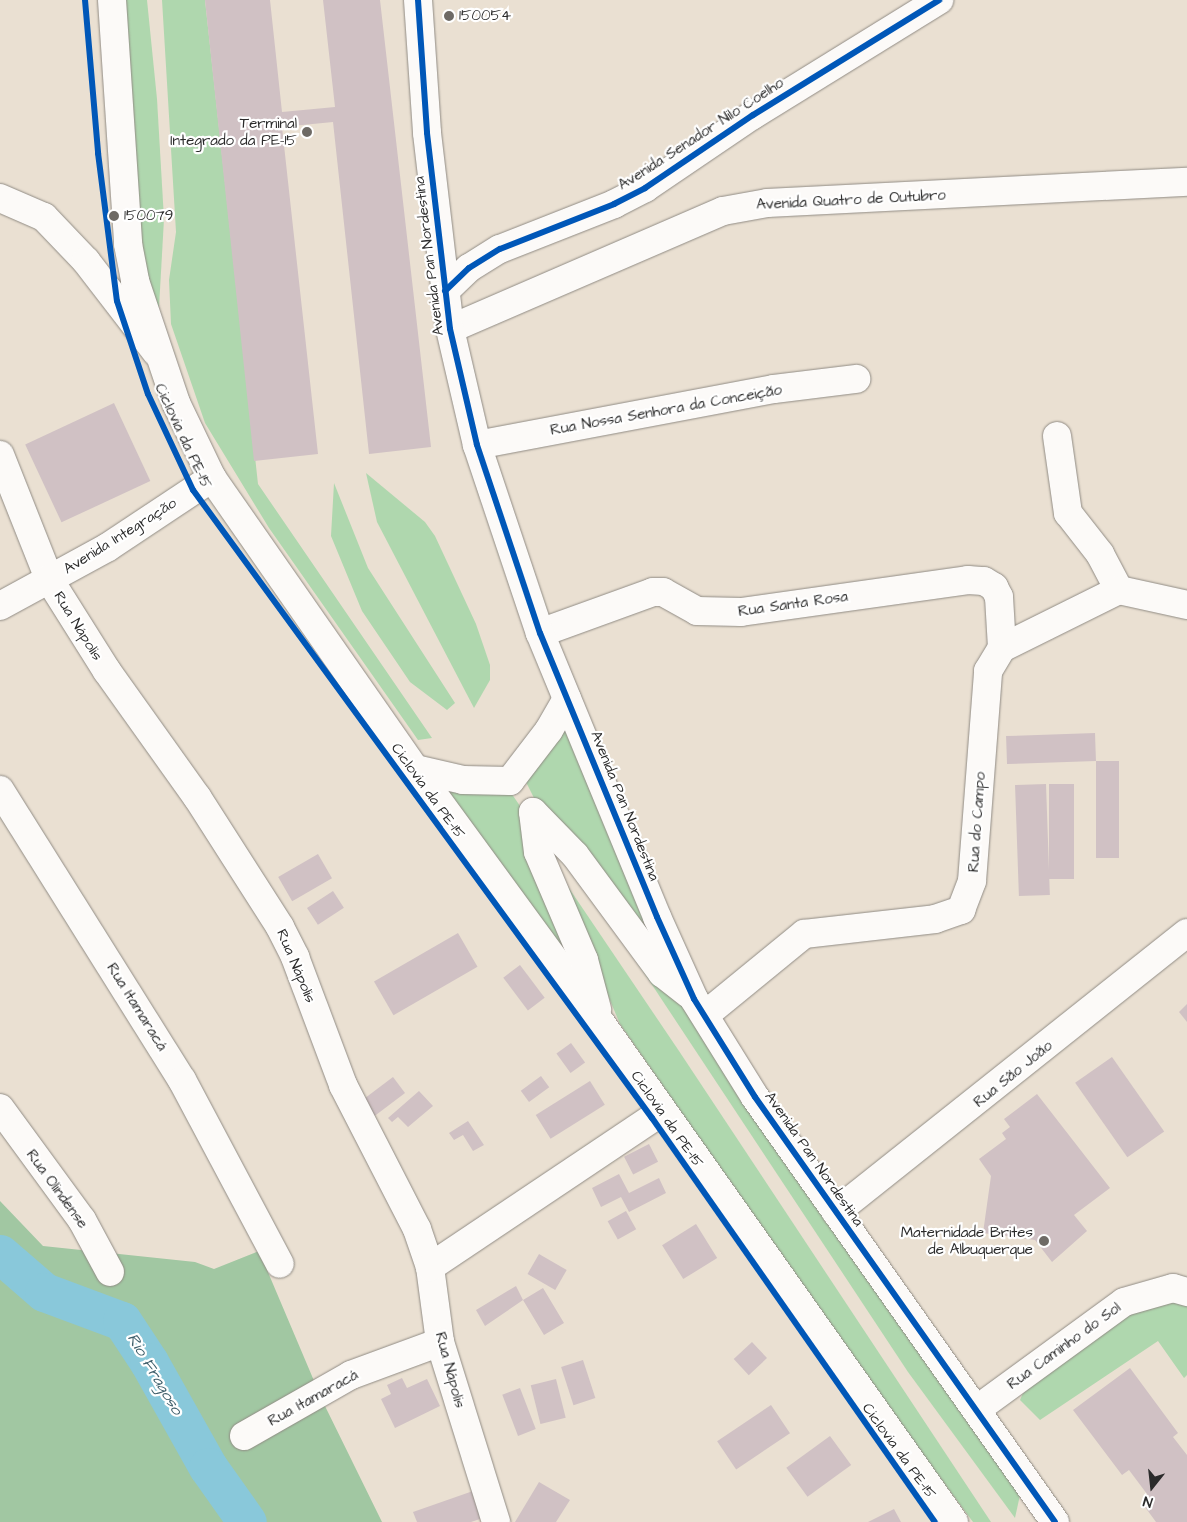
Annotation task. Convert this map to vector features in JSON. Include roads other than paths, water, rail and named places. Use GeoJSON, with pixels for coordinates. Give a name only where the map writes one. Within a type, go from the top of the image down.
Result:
{"type":"FeatureCollection","features":[{"type":"Feature","properties":{"kind":"main road"},"geometry":{"type":"LineString","coordinates":[[112,0],[128,244],[156,352],[176,403],[212,478],[416,769],[601,1023],[954,1522]]}},
{"type":"Feature","properties":{"kind":"main road","name":"Avenida Pan Nordestina"},"geometry":{"type":"LineString","coordinates":[[418,0],[427,133],[445,291],[450,329],[476,445],[540,633],[657,917],[700,1007],[755,1097],[976,1410],[1034,1510],[1055,1522]]}},
{"type":"Feature","properties":{"kind":"main road","name":"Avenida Senador Nilo Coelho"},"geometry":{"type":"LineString","coordinates":[[445,291],[469,268],[500,249],[614,204],[645,188],[753,115],[940,0]]}},
{"type":"Feature","properties":{"kind":"main road","name":"Avenida Quatro de Outubro"},"geometry":{"type":"LineString","coordinates":[[450,329],[723,211],[767,203],[1187,182]]}},
{"type":"Feature","properties":{"kind":"main road"},"geometry":{"type":"LineString","coordinates":[[0,198],[44,217],[86,261],[156,352]]}},
{"type":"Feature","properties":{"kind":"main road","name":"Rua Nossa Senhora da Conceição"},"geometry":{"type":"LineString","coordinates":[[476,445],[774,389],[856,379]]}},
{"type":"Feature","properties":{"kind":"main road"},"geometry":{"type":"LineString","coordinates":[[1057,436],[1068,513],[1100,554],[1119,590]]}},
{"type":"Feature","properties":{"kind":"main road","name":"Rua Nápolis"},"geometry":{"type":"LineString","coordinates":[[0,455],[49,579],[106,671],[197,797],[280,927],[295,957],[343,1085],[417,1229],[430,1267],[440,1342],[496,1522]]}},
{"type":"Feature","properties":{"kind":"main road","name":"Avenida Integração"},"geometry":{"type":"LineString","coordinates":[[0,606],[108,546],[212,478]]}},
{"type":"Feature","properties":{"kind":"main road","name":"Rua Santa Rosa"},"geometry":{"type":"LineString","coordinates":[[540,633],[653,592],[663,592],[697,611],[742,612],[968,580],[984,581],[994,587],[999,597],[1002,648]]}},
{"type":"Feature","properties":{"kind":"main road"},"geometry":{"type":"LineString","coordinates":[[1002,648],[1119,590],[1187,605]]}},
{"type":"Feature","properties":{"kind":"main road","name":"Rua do Campo"},"geometry":{"type":"LineString","coordinates":[[700,1007],[804,934],[935,919],[961,910],[972,881],[988,672],[1002,648]]}},
{"type":"Feature","properties":{"kind":"main road"},"geometry":{"type":"LineString","coordinates":[[416,769],[464,780],[510,781],[549,730],[567,699]]}},
{"type":"Feature","properties":{"kind":"main road","name":"Rua Itamaracá"},"geometry":{"type":"LineString","coordinates":[[0,790],[182,1080],[280,1264]]}},
{"type":"Feature","properties":{"kind":"main road"},"geometry":{"type":"LineString","coordinates":[[601,1023],[584,960],[538,852],[533,812],[576,855],[662,973],[700,1007]]}},
{"type":"Feature","properties":{"kind":"main road","name":"Rua São João"},"geometry":{"type":"LineString","coordinates":[[836,1212],[1187,933]]}},
{"type":"Feature","properties":{"kind":"main road","name":"Rua Olindense"},"geometry":{"type":"LineString","coordinates":[[0,1108],[82,1220],[110,1272]]}},
{"type":"Feature","properties":{"kind":"main road"},"geometry":{"type":"LineString","coordinates":[[430,1267],[663,1111]]}},
{"type":"Feature","properties":{"kind":"main road","name":"Rua Caminho do Sol"},"geometry":{"type":"LineString","coordinates":[[976,1410],[1124,1302],[1149,1292],[1173,1288],[1187,1292]]}},
{"type":"Feature","properties":{"kind":"main road","name":"Rua Itamaracá"},"geometry":{"type":"LineString","coordinates":[[244,1436],[351,1375],[440,1342]]}},
{"type":"Feature","properties":{"kind":"waterway","name":"Rio Fragoso"},"geometry":{"type":"LineString","coordinates":[[0,1254],[44,1292],[122,1321],[149,1362],[208,1467],[247,1522]]}},
{"type":"Feature","properties":{"kind":"place","name":"150054"},"geometry":{"type":"Point","coordinates":[449,16]}},
{"type":"Feature","properties":{"kind":"place","name":"Terminal Integrado da PE-15"},"geometry":{"type":"Point","coordinates":[307,132]}},
{"type":"Feature","properties":{"kind":"place","name":"150079"},"geometry":{"type":"Point","coordinates":[114,216]}},
{"type":"Feature","properties":{"kind":"place","name":"Maternidade Brites de Albuquerque"},"geometry":{"type":"Point","coordinates":[1044,1241]}}]}
